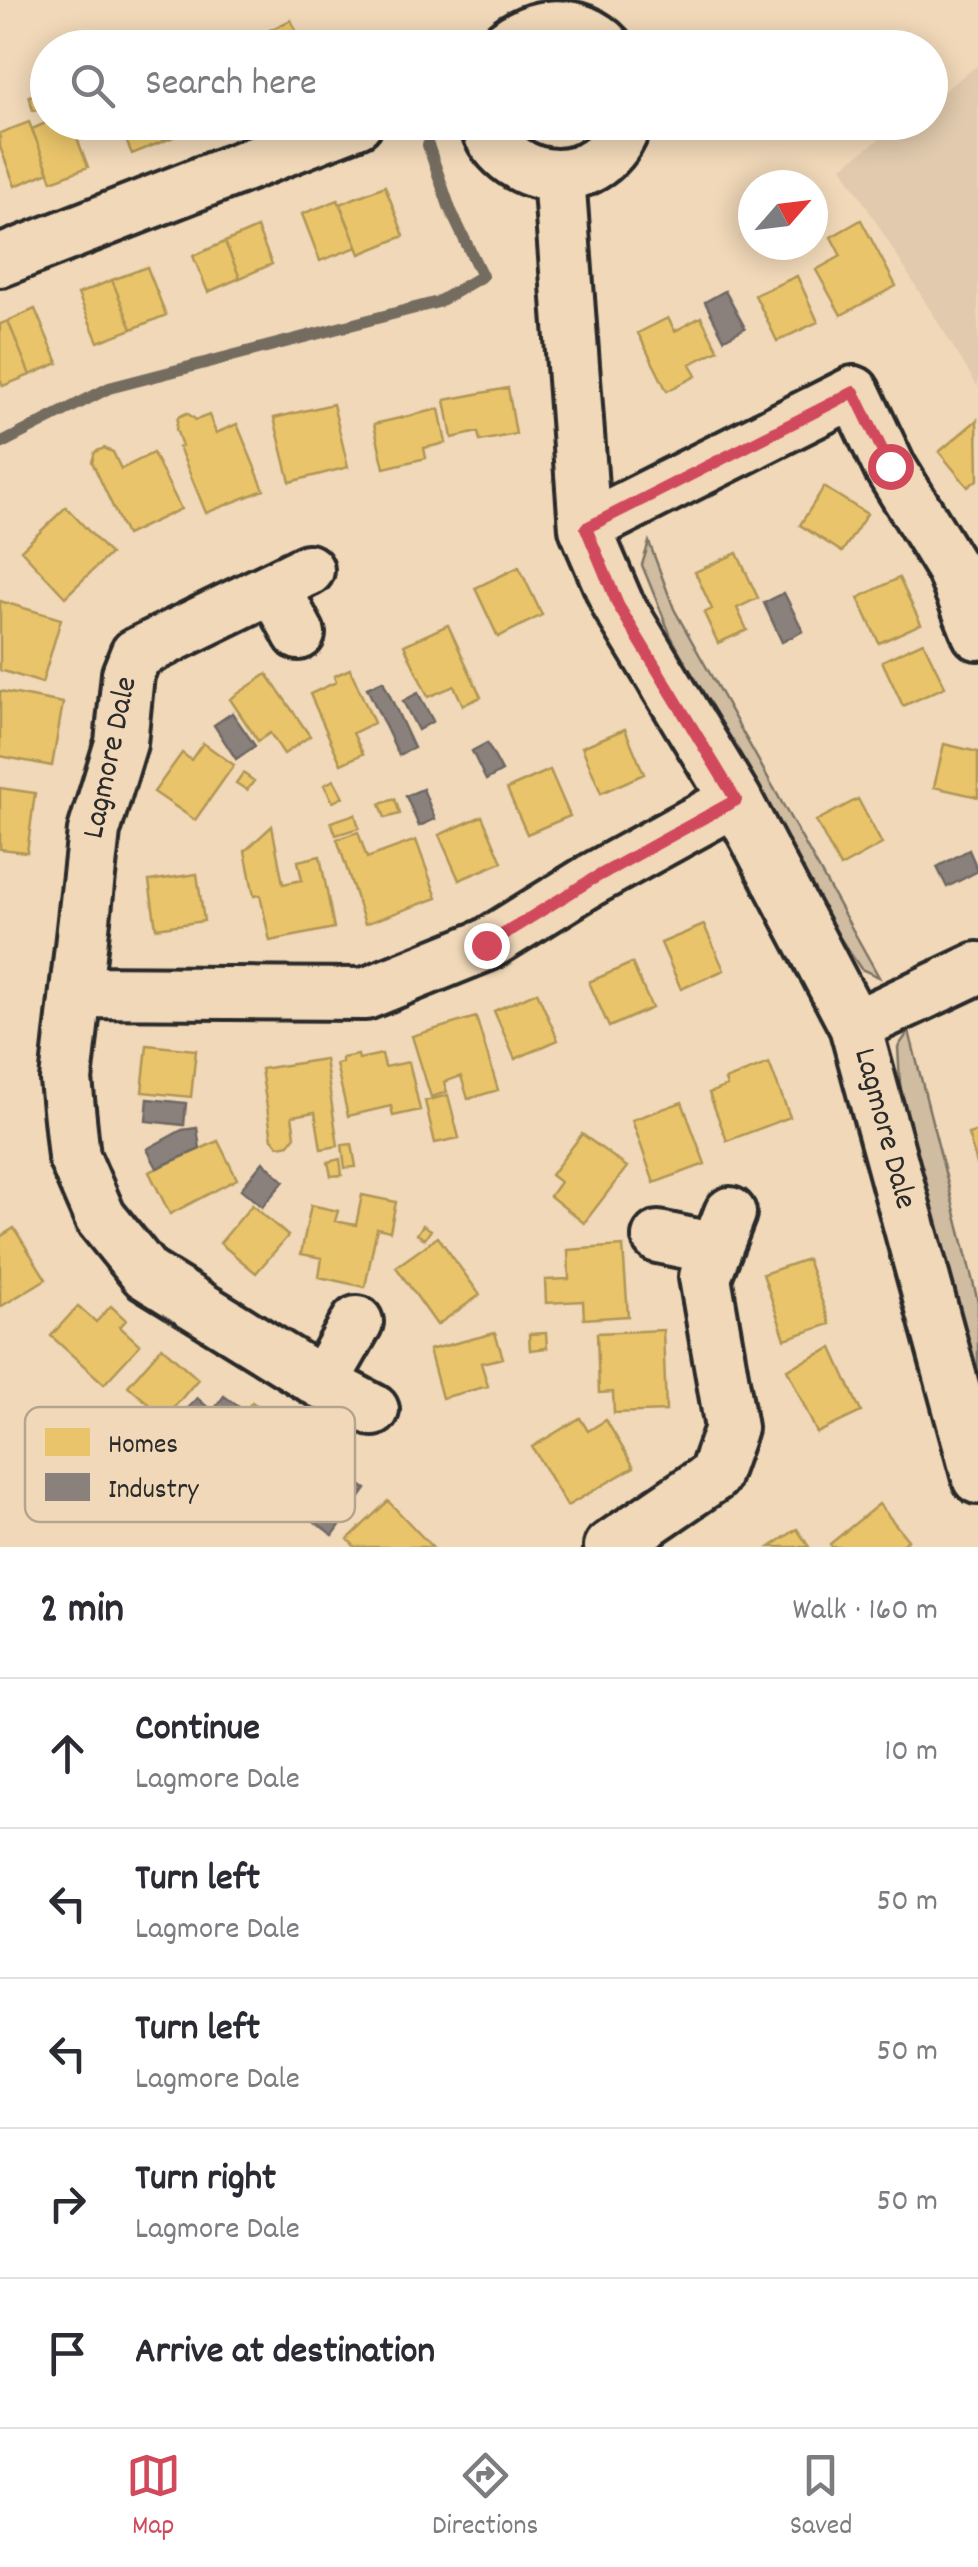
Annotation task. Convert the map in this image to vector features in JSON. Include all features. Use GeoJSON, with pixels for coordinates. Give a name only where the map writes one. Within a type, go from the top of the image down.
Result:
{"type":"FeatureCollection","features":[{"type":"Feature","properties":{"kind":"street"},"geometry":{"type":"LineString","coordinates":[[531,30],[596,26]]}},
{"type":"Feature","properties":{"kind":"street"},"geometry":{"type":"LineString","coordinates":[[0,261],[311,140]]}},
{"type":"Feature","properties":{"kind":"street"},"geometry":{"type":"LineString","coordinates":[[494,140],[502,154],[518,166],[538,174],[559,176],[584,170],[606,156],[619,140]]}},
{"type":"Feature","properties":{"kind":"street","name":"Lagmore Dale"},"geometry":{"type":"LineString","coordinates":[[559,176],[586,528],[618,605],[736,800],[855,1026],[978,1478]]}},
{"type":"Feature","properties":{"kind":"street"},"geometry":{"type":"LineString","coordinates":[[586,528],[854,392],[890,466],[952,569],[978,634]]}},
{"type":"Feature","properties":{"kind":"street","name":"Lagmore Dale"},"geometry":{"type":"LineString","coordinates":[[299,634],[291,578],[136,654],[128,674],[121,743],[94,831],[66,1080],[74,1157],[100,1217],[146,1274],[322,1383],[373,1410]]}},
{"type":"Feature","properties":{"kind":"street"},"geometry":{"type":"LineString","coordinates":[[76,992],[365,994],[486,945],[591,880],[736,800]]}},
{"type":"Feature","properties":{"kind":"street"},"geometry":{"type":"LineString","coordinates":[[855,1026],[978,968]]}},
{"type":"Feature","properties":{"kind":"street"},"geometry":{"type":"LineString","coordinates":[[610,1547],[714,1476],[731,1428],[706,1278],[723,1231],[658,1237]]}},
{"type":"Feature","properties":{"kind":"street"},"geometry":{"type":"LineString","coordinates":[[322,1383],[356,1322]]}},
{"type":"Feature","properties":{"kind":"shaded area"},"geometry":{"type":"Polygon","coordinates":[[[978,65],[978,387],[842,167],[878,140],[948,140],[948,87],[978,65]]]}},
{"type":"Feature","properties":{"kind":"shaded area"},"geometry":{"type":"Polygon","coordinates":[[[649,542],[674,609],[879,977],[861,969],[815,901],[671,636],[642,565],[649,542]]]}},
{"type":"Feature","properties":{"kind":"shaded area"},"geometry":{"type":"Polygon","coordinates":[[[909,1031],[978,1302],[978,1380],[901,1100],[898,1047],[909,1031]]]}},
{"type":"Feature","properties":{"kind":"building: Homes"},"geometry":{"type":"Polygon","coordinates":[[[291,20],[296,30],[270,30],[291,20]]]}},
{"type":"Feature","properties":{"kind":"building: Homes"},"geometry":{"type":"Polygon","coordinates":[[[29,122],[30,140],[36,140],[49,172],[15,186],[0,147],[0,133],[29,122]]]}},
{"type":"Feature","properties":{"kind":"building: Homes"},"geometry":{"type":"Polygon","coordinates":[[[36,140],[78,140],[88,167],[52,181],[36,140]]]}},
{"type":"Feature","properties":{"kind":"building: Homes"},"geometry":{"type":"Polygon","coordinates":[[[126,140],[164,140],[164,141],[132,154],[126,140]]]}},
{"type":"Feature","properties":{"kind":"building: Homes"},"geometry":{"type":"Polygon","coordinates":[[[385,186],[404,236],[360,254],[340,204],[385,186]]]}},
{"type":"Feature","properties":{"kind":"building: Homes"},"geometry":{"type":"Polygon","coordinates":[[[338,200],[357,247],[320,261],[302,214],[338,200]]]}},
{"type":"Feature","properties":{"kind":"building: Homes"},"geometry":{"type":"Polygon","coordinates":[[[861,220],[896,286],[841,315],[816,270],[841,256],[831,237],[861,220]]]}},
{"type":"Feature","properties":{"kind":"building: Homes"},"geometry":{"type":"Polygon","coordinates":[[[257,228],[272,264],[240,278],[225,242],[257,228]]]}},
{"type":"Feature","properties":{"kind":"building: Homes"},"geometry":{"type":"Polygon","coordinates":[[[225,242],[240,278],[208,292],[193,256],[225,242]]]}},
{"type":"Feature","properties":{"kind":"building: Homes"},"geometry":{"type":"Polygon","coordinates":[[[147,267],[166,315],[132,329],[112,280],[147,267]]]}},
{"type":"Feature","properties":{"kind":"building: Homes"},"geometry":{"type":"Polygon","coordinates":[[[797,276],[818,322],[777,341],[755,295],[797,276]]]}},
{"type":"Feature","properties":{"kind":"building: Homes"},"geometry":{"type":"Polygon","coordinates":[[[112,280],[132,329],[98,342],[78,294],[112,280]]]}},
{"type":"Feature","properties":{"kind":"building: Homes"},"geometry":{"type":"Polygon","coordinates":[[[35,309],[58,363],[30,375],[8,321],[35,309]]]}},
{"type":"Feature","properties":{"kind":"building: Homes"},"geometry":{"type":"Polygon","coordinates":[[[701,317],[718,350],[690,364],[696,376],[667,391],[638,333],[668,318],[675,331],[701,317]]]}},
{"type":"Feature","properties":{"kind":"building: Homes"},"geometry":{"type":"Polygon","coordinates":[[[8,321],[30,375],[3,386],[0,324],[8,321]]]}},
{"type":"Feature","properties":{"kind":"building: Homes"},"geometry":{"type":"Polygon","coordinates":[[[508,388],[516,434],[480,441],[478,432],[452,438],[445,400],[508,388]]]}},
{"type":"Feature","properties":{"kind":"building: Homes"},"geometry":{"type":"Polygon","coordinates":[[[333,404],[348,467],[290,482],[274,418],[333,404]]]}},
{"type":"Feature","properties":{"kind":"building: Homes"},"geometry":{"type":"Polygon","coordinates":[[[439,409],[446,443],[424,448],[426,458],[384,468],[374,424],[439,409]]]}},
{"type":"Feature","properties":{"kind":"building: Homes"},"geometry":{"type":"Polygon","coordinates":[[[187,413],[196,420],[209,415],[216,433],[237,424],[264,490],[206,513],[179,447],[182,446],[176,429],[178,417],[187,413]]]}},
{"type":"Feature","properties":{"kind":"building: Homes"},"geometry":{"type":"Polygon","coordinates":[[[977,420],[978,479],[968,487],[939,452],[977,420]]]}},
{"type":"Feature","properties":{"kind":"building: Homes"},"geometry":{"type":"Polygon","coordinates":[[[104,448],[113,452],[121,469],[153,453],[181,509],[126,535],[92,462],[95,452],[104,448]]]}},
{"type":"Feature","properties":{"kind":"building: Homes"},"geometry":{"type":"Polygon","coordinates":[[[824,487],[867,514],[842,552],[800,525],[824,487]]]}},
{"type":"Feature","properties":{"kind":"building: Homes"},"geometry":{"type":"Polygon","coordinates":[[[66,507],[110,554],[65,597],[21,550],[66,507]]]}},
{"type":"Feature","properties":{"kind":"building: Homes"},"geometry":{"type":"Polygon","coordinates":[[[737,553],[758,598],[737,608],[747,630],[718,643],[704,613],[712,609],[695,572],[737,553]]]}},
{"type":"Feature","properties":{"kind":"building: Homes"},"geometry":{"type":"Polygon","coordinates":[[[519,567],[542,615],[498,637],[475,588],[519,567]]]}},
{"type":"Feature","properties":{"kind":"building: Homes"},"geometry":{"type":"Polygon","coordinates":[[[899,578],[921,624],[879,643],[858,598],[899,578]]]}},
{"type":"Feature","properties":{"kind":"building: Homes"},"geometry":{"type":"Polygon","coordinates":[[[0,601],[61,619],[42,683],[0,670],[0,601]]]}},
{"type":"Feature","properties":{"kind":"building: Homes"},"geometry":{"type":"Polygon","coordinates":[[[448,625],[481,697],[463,705],[454,686],[428,697],[404,645],[448,625]]]}},
{"type":"Feature","properties":{"kind":"building: Homes"},"geometry":{"type":"Polygon","coordinates":[[[923,642],[945,687],[903,706],[882,661],[923,642]]]}},
{"type":"Feature","properties":{"kind":"building: Homes"},"geometry":{"type":"Polygon","coordinates":[[[350,669],[374,723],[353,733],[363,754],[341,764],[310,694],[336,682],[334,676],[350,669]]]}},
{"type":"Feature","properties":{"kind":"building: Homes"},"geometry":{"type":"Polygon","coordinates":[[[267,674],[310,736],[284,754],[270,733],[258,741],[230,699],[267,674]]]}},
{"type":"Feature","properties":{"kind":"building: Homes"},"geometry":{"type":"Polygon","coordinates":[[[0,691],[63,703],[52,766],[0,756],[0,691]]]}},
{"type":"Feature","properties":{"kind":"building: Homes"},"geometry":{"type":"Polygon","coordinates":[[[625,729],[644,774],[601,793],[582,747],[625,729]]]}},
{"type":"Feature","properties":{"kind":"building: Homes"},"geometry":{"type":"Polygon","coordinates":[[[203,743],[234,765],[195,820],[154,792],[182,753],[191,760],[203,743]]]}},
{"type":"Feature","properties":{"kind":"building: Homes"},"geometry":{"type":"Polygon","coordinates":[[[944,744],[978,752],[978,797],[934,787],[944,744]]]}},
{"type":"Feature","properties":{"kind":"building: Homes"},"geometry":{"type":"Polygon","coordinates":[[[550,770],[570,816],[527,834],[507,789],[550,770]]]}},
{"type":"Feature","properties":{"kind":"building: Homes"},"geometry":{"type":"Polygon","coordinates":[[[243,773],[254,781],[247,790],[236,783],[243,773]]]}},
{"type":"Feature","properties":{"kind":"building: Homes"},"geometry":{"type":"Polygon","coordinates":[[[334,780],[343,797],[333,802],[324,785],[334,780]]]}},
{"type":"Feature","properties":{"kind":"building: Homes"},"geometry":{"type":"Polygon","coordinates":[[[0,788],[35,793],[27,852],[0,849],[0,788]]]}},
{"type":"Feature","properties":{"kind":"building: Homes"},"geometry":{"type":"Polygon","coordinates":[[[395,799],[400,814],[385,818],[380,804],[395,799]]]}},
{"type":"Feature","properties":{"kind":"building: Homes"},"geometry":{"type":"Polygon","coordinates":[[[858,799],[882,844],[840,867],[816,821],[858,799]]]}},
{"type":"Feature","properties":{"kind":"building: Homes"},"geometry":{"type":"Polygon","coordinates":[[[355,814],[359,828],[336,835],[331,822],[355,814]]]}},
{"type":"Feature","properties":{"kind":"building: Homes"},"geometry":{"type":"Polygon","coordinates":[[[482,816],[502,862],[459,880],[439,835],[482,816]]]}},
{"type":"Feature","properties":{"kind":"building: Homes"},"geometry":{"type":"Polygon","coordinates":[[[272,826],[283,884],[302,880],[298,861],[320,856],[334,928],[270,941],[260,895],[254,896],[245,851],[272,826]]]}},
{"type":"Feature","properties":{"kind":"building: Homes"},"geometry":{"type":"Polygon","coordinates":[[[358,832],[367,858],[416,840],[437,898],[365,924],[337,839],[358,832]]]}},
{"type":"Feature","properties":{"kind":"building: Homes"},"geometry":{"type":"Polygon","coordinates":[[[197,874],[204,921],[156,928],[149,881],[197,874]]]}},
{"type":"Feature","properties":{"kind":"building: Homes"},"geometry":{"type":"Polygon","coordinates":[[[704,925],[724,970],[681,989],[661,943],[704,925]]]}},
{"type":"Feature","properties":{"kind":"building: Homes"},"geometry":{"type":"Polygon","coordinates":[[[632,963],[652,1008],[609,1027],[589,982],[632,963]]]}},
{"type":"Feature","properties":{"kind":"building: Homes"},"geometry":{"type":"Polygon","coordinates":[[[537,992],[558,1040],[515,1059],[494,1011],[537,992]]]}},
{"type":"Feature","properties":{"kind":"building: Homes"},"geometry":{"type":"Polygon","coordinates":[[[476,1017],[498,1090],[468,1099],[461,1076],[444,1082],[447,1092],[431,1097],[412,1036],[476,1017]]]}},
{"type":"Feature","properties":{"kind":"building: Homes"},"geometry":{"type":"Polygon","coordinates":[[[147,1045],[196,1050],[191,1097],[142,1092],[147,1045]]]}},
{"type":"Feature","properties":{"kind":"building: Homes"},"geometry":{"type":"Polygon","coordinates":[[[382,1054],[385,1067],[409,1062],[420,1110],[393,1116],[391,1106],[348,1116],[336,1064],[342,1063],[342,1058],[382,1054]]]}},
{"type":"Feature","properties":{"kind":"building: Homes"},"geometry":{"type":"Polygon","coordinates":[[[325,1059],[338,1146],[321,1149],[315,1112],[292,1116],[295,1136],[289,1144],[279,1146],[272,1139],[261,1069],[325,1059]]]}},
{"type":"Feature","properties":{"kind":"building: Homes"},"geometry":{"type":"Polygon","coordinates":[[[769,1063],[790,1117],[727,1141],[709,1093],[727,1086],[725,1080],[769,1063]]]}},
{"type":"Feature","properties":{"kind":"building: Homes"},"geometry":{"type":"Polygon","coordinates":[[[448,1095],[459,1138],[435,1143],[425,1101],[448,1095]]]}},
{"type":"Feature","properties":{"kind":"building: Homes"},"geometry":{"type":"Polygon","coordinates":[[[682,1102],[705,1164],[654,1183],[632,1120],[682,1102]]]}},
{"type":"Feature","properties":{"kind":"building: Homes"},"geometry":{"type":"Polygon","coordinates":[[[978,1131],[978,1167],[968,1134],[978,1131]]]}},
{"type":"Feature","properties":{"kind":"building: Homes"},"geometry":{"type":"Polygon","coordinates":[[[582,1134],[627,1167],[584,1223],[550,1196],[560,1182],[551,1175],[582,1134]]]}},
{"type":"Feature","properties":{"kind":"building: Homes"},"geometry":{"type":"Polygon","coordinates":[[[218,1141],[237,1179],[170,1214],[149,1172],[218,1141]]]}},
{"type":"Feature","properties":{"kind":"building: Homes"},"geometry":{"type":"Polygon","coordinates":[[[352,1144],[356,1167],[345,1168],[342,1145],[352,1144]]]}},
{"type":"Feature","properties":{"kind":"building: Homes"},"geometry":{"type":"Polygon","coordinates":[[[340,1159],[342,1175],[331,1176],[328,1162],[340,1159]]]}},
{"type":"Feature","properties":{"kind":"building: Homes"},"geometry":{"type":"Polygon","coordinates":[[[362,1195],[396,1202],[390,1231],[377,1228],[365,1287],[319,1277],[322,1258],[301,1254],[311,1205],[338,1211],[335,1221],[356,1225],[362,1195]]]}},
{"type":"Feature","properties":{"kind":"building: Homes"},"geometry":{"type":"Polygon","coordinates":[[[252,1205],[288,1236],[256,1273],[220,1243],[252,1205]]]}},
{"type":"Feature","properties":{"kind":"building: Homes"},"geometry":{"type":"Polygon","coordinates":[[[423,1225],[431,1230],[425,1239],[417,1234],[423,1225]]]}},
{"type":"Feature","properties":{"kind":"building: Homes"},"geometry":{"type":"Polygon","coordinates":[[[14,1228],[46,1279],[0,1307],[0,1237],[14,1228]]]}},
{"type":"Feature","properties":{"kind":"building: Homes"},"geometry":{"type":"Polygon","coordinates":[[[438,1237],[480,1295],[437,1325],[396,1267],[438,1237]]]}},
{"type":"Feature","properties":{"kind":"building: Homes"},"geometry":{"type":"Polygon","coordinates":[[[623,1246],[628,1316],[584,1319],[583,1301],[546,1303],[545,1280],[569,1279],[568,1250],[623,1246]]]}},
{"type":"Feature","properties":{"kind":"building: Homes"},"geometry":{"type":"Polygon","coordinates":[[[807,1259],[830,1324],[785,1339],[763,1274],[807,1259]]]}},
{"type":"Feature","properties":{"kind":"building: Homes"},"geometry":{"type":"Polygon","coordinates":[[[78,1306],[96,1322],[111,1306],[126,1320],[120,1327],[140,1345],[104,1384],[51,1336],[78,1306]]]}},
{"type":"Feature","properties":{"kind":"building: Homes"},"geometry":{"type":"Polygon","coordinates":[[[663,1330],[666,1411],[614,1413],[613,1392],[599,1393],[597,1333],[663,1330]]]}},
{"type":"Feature","properties":{"kind":"building: Homes"},"geometry":{"type":"Polygon","coordinates":[[[495,1333],[503,1358],[481,1363],[488,1386],[442,1398],[429,1350],[495,1333]]]}},
{"type":"Feature","properties":{"kind":"building: Homes"},"geometry":{"type":"Polygon","coordinates":[[[546,1333],[547,1348],[530,1350],[529,1334],[546,1333]]]}},
{"type":"Feature","properties":{"kind":"building: Homes"},"geometry":{"type":"Polygon","coordinates":[[[162,1347],[198,1379],[174,1407],[152,1407],[128,1386],[162,1347]]]}},
{"type":"Feature","properties":{"kind":"building: Homes"},"geometry":{"type":"Polygon","coordinates":[[[832,1348],[861,1412],[817,1433],[787,1369],[832,1348]]]}},
{"type":"Feature","properties":{"kind":"building: Homes"},"geometry":{"type":"Polygon","coordinates":[[[580,1418],[588,1431],[606,1420],[634,1467],[567,1506],[532,1447],[580,1418]]]}},
{"type":"Feature","properties":{"kind":"building: Homes"},"geometry":{"type":"Polygon","coordinates":[[[388,1501],[432,1547],[355,1547],[348,1539],[388,1501]]]}},
{"type":"Feature","properties":{"kind":"building: Homes"},"geometry":{"type":"Polygon","coordinates":[[[879,1504],[908,1540],[899,1547],[832,1547],[830,1544],[879,1504]]]}},
{"type":"Feature","properties":{"kind":"building: Homes"},"geometry":{"type":"Polygon","coordinates":[[[797,1529],[809,1547],[770,1547],[797,1529]]]}},
{"type":"Feature","properties":{"kind":"building: Industry"},"geometry":{"type":"Polygon","coordinates":[[[725,291],[745,328],[724,339],[705,302],[725,291]]]}},
{"type":"Feature","properties":{"kind":"building: Industry"},"geometry":{"type":"Polygon","coordinates":[[[784,593],[803,631],[782,642],[764,603],[784,593]]]}},
{"type":"Feature","properties":{"kind":"building: Industry"},"geometry":{"type":"Polygon","coordinates":[[[383,681],[414,748],[399,755],[367,688],[383,681]]]}},
{"type":"Feature","properties":{"kind":"building: Industry"},"geometry":{"type":"Polygon","coordinates":[[[418,693],[433,721],[418,730],[403,701],[418,693]]]}},
{"type":"Feature","properties":{"kind":"building: Industry"},"geometry":{"type":"Polygon","coordinates":[[[232,713],[255,746],[236,759],[214,725],[232,713]]]}},
{"type":"Feature","properties":{"kind":"building: Industry"},"geometry":{"type":"Polygon","coordinates":[[[487,743],[502,771],[486,780],[472,751],[487,743]]]}},
{"type":"Feature","properties":{"kind":"building: Industry"},"geometry":{"type":"Polygon","coordinates":[[[423,789],[435,819],[419,826],[406,796],[423,789]]]}},
{"type":"Feature","properties":{"kind":"building: Industry"},"geometry":{"type":"Polygon","coordinates":[[[969,850],[978,871],[947,887],[937,867],[969,850]]]}},
{"type":"Feature","properties":{"kind":"building: Industry"},"geometry":{"type":"Polygon","coordinates":[[[148,1099],[186,1103],[184,1125],[146,1121],[148,1099]]]}},
{"type":"Feature","properties":{"kind":"building: Industry"},"geometry":{"type":"Polygon","coordinates":[[[197,1128],[200,1149],[157,1168],[147,1149],[182,1130],[197,1128]]]}},
{"type":"Feature","properties":{"kind":"building: Industry"},"geometry":{"type":"Polygon","coordinates":[[[263,1162],[284,1181],[262,1207],[241,1189],[263,1162]]]}},
{"type":"Feature","properties":{"kind":"building: Industry"},"geometry":{"type":"Polygon","coordinates":[[[224,1396],[239,1407],[216,1407],[224,1396]]]}},
{"type":"Feature","properties":{"kind":"building: Industry"},"geometry":{"type":"Polygon","coordinates":[[[197,1398],[208,1407],[189,1407],[197,1398]]]}},
{"type":"Feature","properties":{"kind":"building: Industry"},"geometry":{"type":"Polygon","coordinates":[[[355,1481],[366,1489],[355,1504],[355,1481]]]}},
{"type":"Feature","properties":{"kind":"building: Industry"},"geometry":{"type":"Polygon","coordinates":[[[315,1522],[342,1522],[333,1535],[315,1522]]]}},
{"type":"Feature","properties":{"kind":"waterway"},"geometry":{"type":"LineString","coordinates":[[0,444],[109,388],[438,302],[482,276],[450,209],[428,145]]}},
{"type":"Feature","properties":{"kind":"route"},"geometry":{"type":"LineString","coordinates":[[486,945],[591,880],[736,800],[618,605],[586,528],[854,392],[890,466]]}}]}
